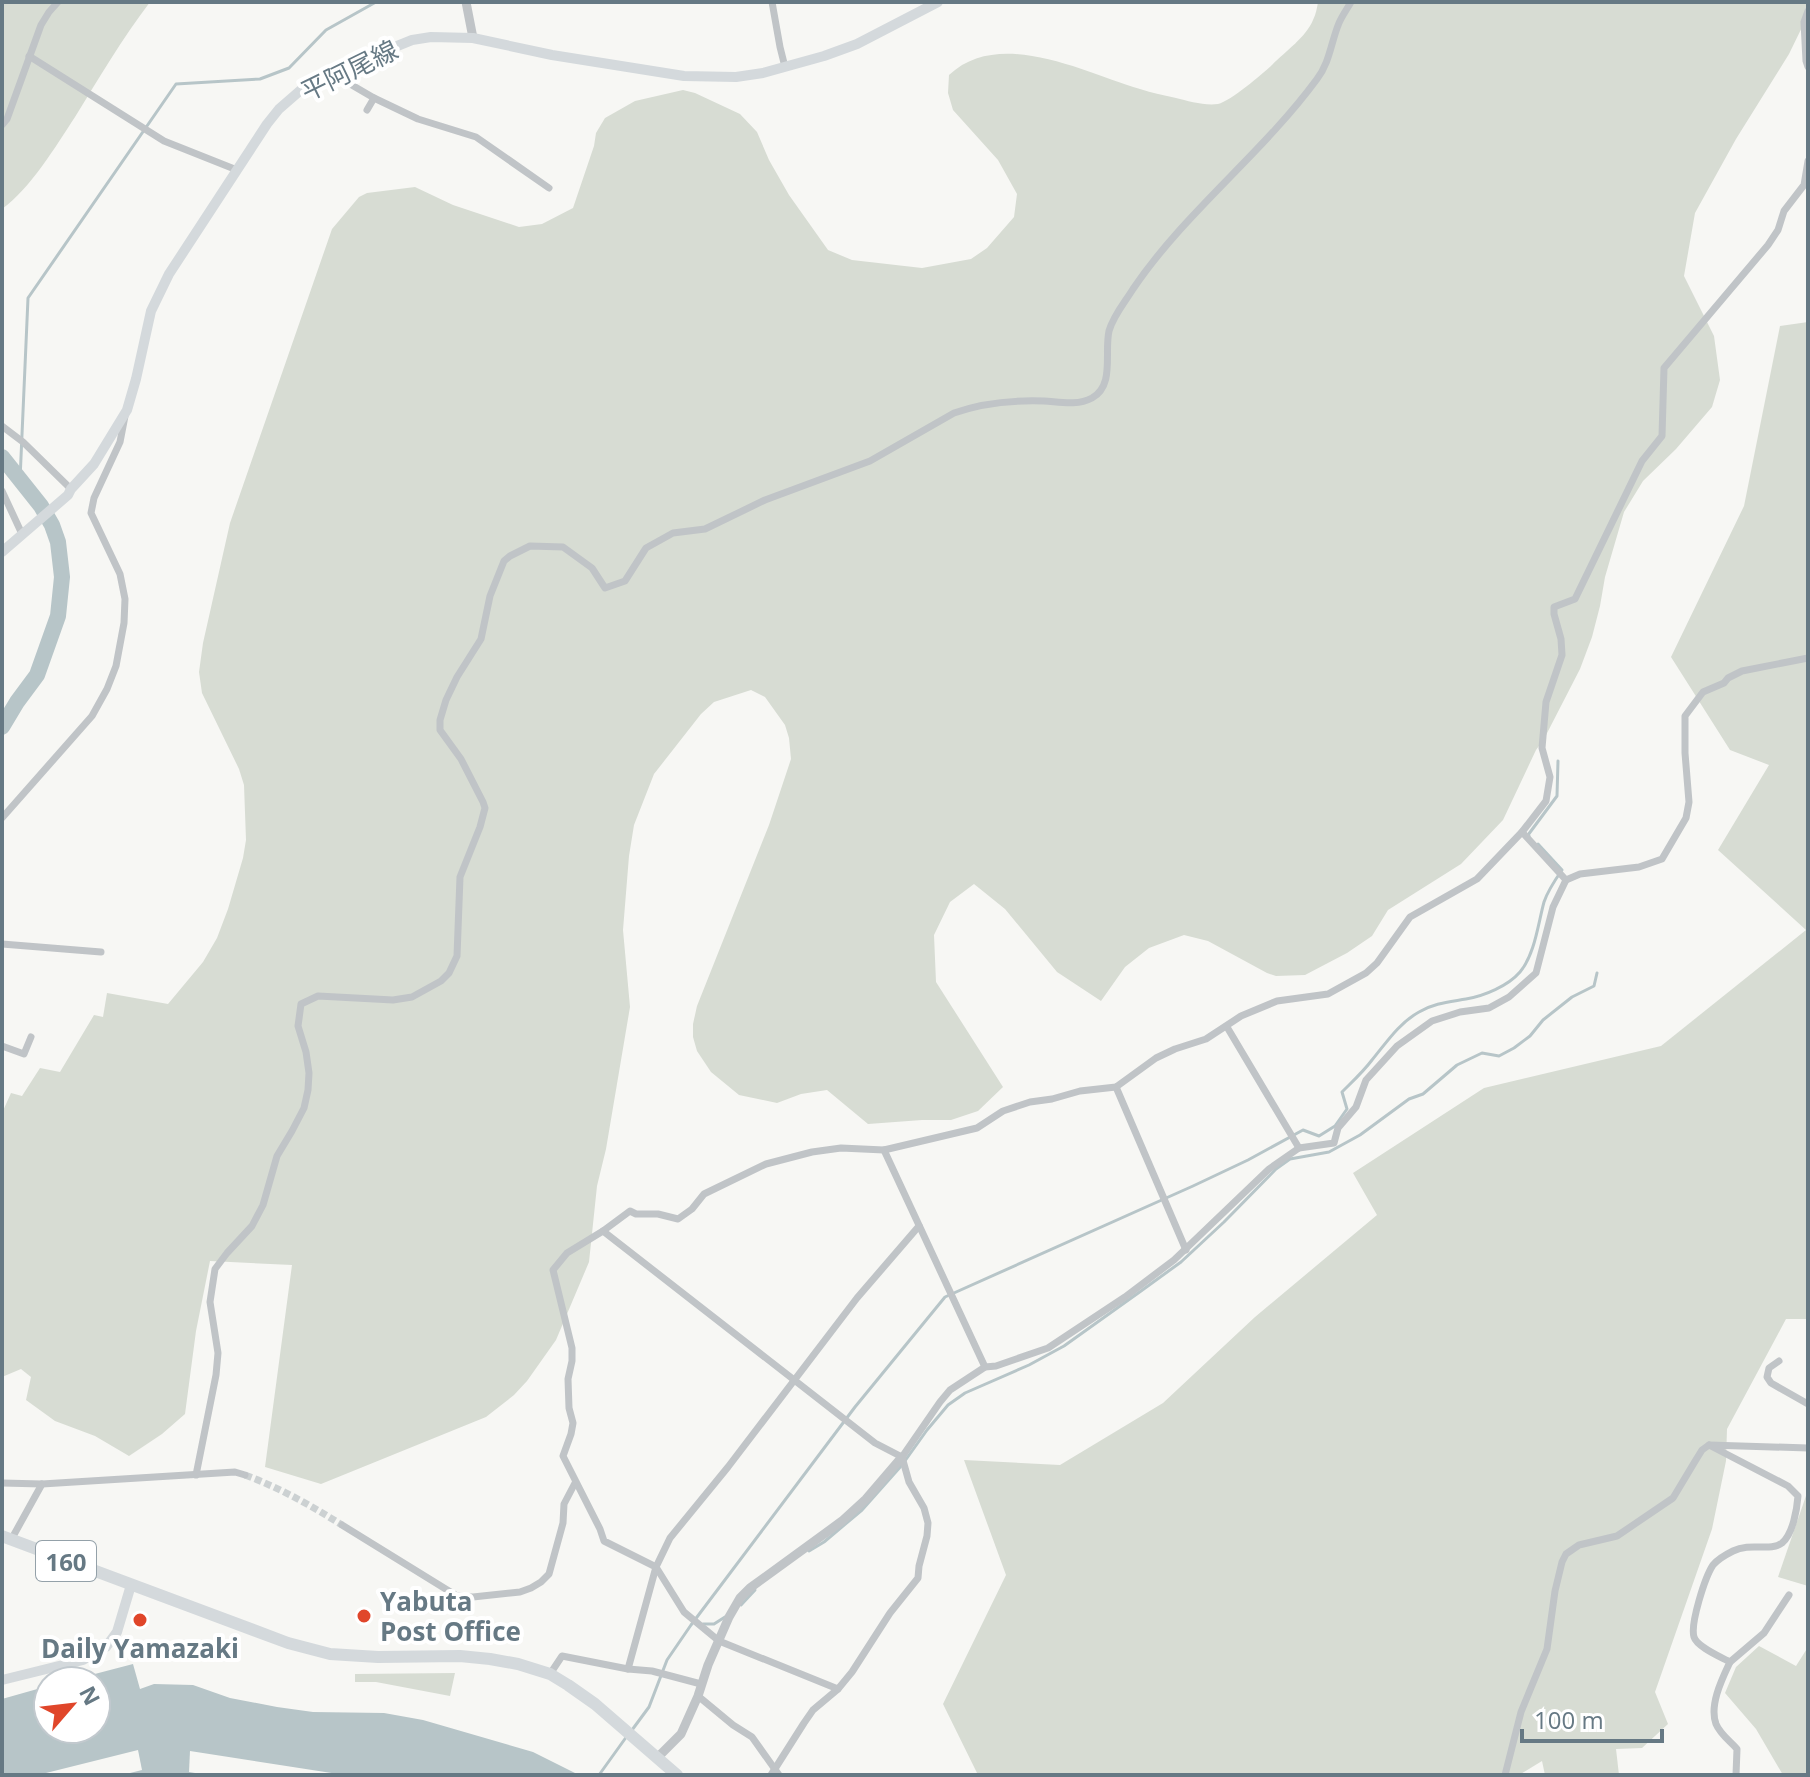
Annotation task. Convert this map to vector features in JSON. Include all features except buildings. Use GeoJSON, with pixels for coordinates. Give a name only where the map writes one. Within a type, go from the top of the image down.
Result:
{"type":"FeatureCollection","features":[{"type":"Feature","properties":{"kind":"highway","name":"160"},"geometry":{"type":"LineString","coordinates":[[7,1538],[288,1643],[330,1654],[460,1656],[518,1664],[550,1674],[621,1725],[677,1775]]}},
{"type":"Feature","properties":{"kind":"main road","name":"平阿尾線"},"geometry":{"type":"LineString","coordinates":[[2,552],[70,492],[94,464],[127,410],[151,311],[169,274],[279,109],[302,89],[392,47],[431,37],[473,38],[552,55],[684,76],[736,77],[785,67],[857,44],[938,2]]}},
{"type":"Feature","properties":{"kind":"main road"},"geometry":{"type":"LineString","coordinates":[[2,1680],[83,1660],[106,1647],[117,1632],[131,1585]]}},
{"type":"Feature","properties":{"kind":"street"},"geometry":{"type":"LineString","coordinates":[[2,125],[7,119],[41,25],[58,2]]}},
{"type":"Feature","properties":{"kind":"street"},"geometry":{"type":"LineString","coordinates":[[466,2],[473,38]]}},
{"type":"Feature","properties":{"kind":"street"},"geometry":{"type":"LineString","coordinates":[[772,2],[785,67]]}},
{"type":"Feature","properties":{"kind":"street"},"geometry":{"type":"LineString","coordinates":[[196,1475],[217,1364],[210,1302],[215,1269],[252,1226],[263,1205],[277,1156],[304,1108],[309,1073],[298,1026],[301,1004],[318,996],[393,1000],[412,997],[441,981],[449,973],[457,956],[460,877],[485,808],[461,759],[440,730],[440,720],[457,677],[481,639],[490,596],[504,561],[530,546],[563,547],[592,568],[605,588],[625,581],[646,548],[673,533],[705,529],[765,500],[870,461],[954,413],[997,403],[1044,401],[1071,404],[1090,399],[1106,383],[1109,330],[1114,318],[1169,242],[1293,110],[1320,76],[1339,22],[1351,2]]}},
{"type":"Feature","properties":{"kind":"street"},"geometry":{"type":"LineString","coordinates":[[1808,11],[1804,22],[1808,67]]}},
{"type":"Feature","properties":{"kind":"street"},"geometry":{"type":"LineString","coordinates":[[29,56],[164,141],[237,170]]}},
{"type":"Feature","properties":{"kind":"street"},"geometry":{"type":"LineString","coordinates":[[333,74],[418,119],[476,137],[549,188]]}},
{"type":"Feature","properties":{"kind":"street"},"geometry":{"type":"LineString","coordinates":[[367,110],[374,98]]}},
{"type":"Feature","properties":{"kind":"street"},"geometry":{"type":"LineString","coordinates":[[838,1689],[719,1641],[684,1612],[656,1567],[604,1541],[563,1456],[573,1423],[568,1379],[572,1348],[553,1270],[567,1253],[630,1211],[678,1219],[692,1209],[704,1194],[766,1164],[841,1148],[884,1150],[977,1128],[1003,1111],[1030,1102],[1116,1087],[1156,1058],[1206,1039],[1241,1016],[1277,1001],[1328,994],[1366,973],[1377,963],[1410,917],[1477,879],[1522,832],[1546,801],[1550,777],[1542,748],[1546,702],[1562,655],[1554,607],[1575,599],[1642,461],[1662,436],[1664,368],[1768,245],[1778,230],[1784,211],[1804,185],[1808,161]]}},
{"type":"Feature","properties":{"kind":"street"},"geometry":{"type":"LineString","coordinates":[[2,818],[92,716],[116,666],[125,599],[120,574],[91,513],[94,498],[120,442],[127,410]]}},
{"type":"Feature","properties":{"kind":"street"},"geometry":{"type":"LineString","coordinates":[[2,426],[23,442],[70,492]]}},
{"type":"Feature","properties":{"kind":"street"},"geometry":{"type":"LineString","coordinates":[[2,491],[25,532]]}},
{"type":"Feature","properties":{"kind":"street"},"geometry":{"type":"LineString","coordinates":[[658,1757],[681,1734],[740,1598],[842,1521],[866,1499],[902,1457],[950,1390],[985,1367],[1048,1348],[1125,1297],[1186,1250],[1269,1169],[1299,1148],[1334,1143],[1338,1128],[1356,1107],[1366,1080],[1397,1046],[1432,1021],[1460,1012],[1489,1008],[1526,984],[1536,973],[1553,907],[1566,880],[1580,874],[1639,867],[1662,859],[1686,818],[1689,802],[1685,716],[1703,692],[1742,671],[1808,658]]}},
{"type":"Feature","properties":{"kind":"street"},"geometry":{"type":"LineString","coordinates":[[1522,832],[1566,880]]}},
{"type":"Feature","properties":{"kind":"street"},"geometry":{"type":"LineString","coordinates":[[2,944],[101,952]]}},
{"type":"Feature","properties":{"kind":"street"},"geometry":{"type":"LineString","coordinates":[[1227,1027],[1299,1148]]}},
{"type":"Feature","properties":{"kind":"street"},"geometry":{"type":"LineString","coordinates":[[2,1046],[24,1054],[31,1037]]}},
{"type":"Feature","properties":{"kind":"street"},"geometry":{"type":"LineString","coordinates":[[1116,1087],[1186,1250]]}},
{"type":"Feature","properties":{"kind":"street"},"geometry":{"type":"LineString","coordinates":[[884,1150],[985,1367]]}},
{"type":"Feature","properties":{"kind":"street"},"geometry":{"type":"LineString","coordinates":[[628,1669],[656,1567],[670,1538],[857,1298],[919,1226]]}},
{"type":"Feature","properties":{"kind":"street"},"geometry":{"type":"LineString","coordinates":[[603,1231],[875,1443],[902,1457],[909,1482],[924,1508],[927,1536],[918,1578],[838,1689],[813,1710],[780,1759],[776,1773]]}},
{"type":"Feature","properties":{"kind":"street"},"geometry":{"type":"LineString","coordinates":[[1779,1361],[1769,1368],[1767,1377],[1771,1383],[1808,1404]]}},
{"type":"Feature","properties":{"kind":"street"},"geometry":{"type":"LineString","coordinates":[[1505,1775],[1521,1712],[1547,1649],[1555,1591],[1566,1554],[1579,1545],[1617,1536],[1673,1498],[1702,1450],[1709,1445],[1808,1448]]}},
{"type":"Feature","properties":{"kind":"street"},"geometry":{"type":"LineString","coordinates":[[1709,1445],[1788,1486],[1798,1496],[1785,1540],[1768,1548],[1743,1547],[1723,1557],[1713,1565],[1700,1594],[1694,1637],[1699,1644],[1730,1662]]}},
{"type":"Feature","properties":{"kind":"street"},"geometry":{"type":"LineString","coordinates":[[2,1483],[42,1484],[235,1472],[245,1475]]}},
{"type":"Feature","properties":{"kind":"street"},"geometry":{"type":"LineString","coordinates":[[342,1525],[457,1596],[520,1592],[531,1588],[549,1574],[563,1523],[564,1504],[575,1483]]}},
{"type":"Feature","properties":{"kind":"street"},"geometry":{"type":"LineString","coordinates":[[7,1538],[42,1484]]}},
{"type":"Feature","properties":{"kind":"street"},"geometry":{"type":"LineString","coordinates":[[1736,1775],[1737,1749],[1716,1724],[1717,1697],[1730,1662],[1764,1633],[1789,1595]]}},
{"type":"Feature","properties":{"kind":"street"},"geometry":{"type":"LineString","coordinates":[[550,1674],[562,1656],[652,1671],[701,1684]]}},
{"type":"Feature","properties":{"kind":"street"},"geometry":{"type":"LineString","coordinates":[[698,1696],[752,1737],[776,1773]]}},
{"type":"Feature","properties":{"kind":"shaded area"},"geometry":{"type":"Polygon","coordinates":[[[2,2],[150,2],[42,166],[23,190],[2,209],[2,2]]]}},
{"type":"Feature","properties":{"kind":"shaded area"},"geometry":{"type":"Polygon","coordinates":[[[1318,2],[1808,2],[1808,15],[1789,54],[1695,213],[1684,276],[1714,336],[1720,380],[1712,407],[1643,481],[1624,512],[1592,637],[1580,669],[1536,750],[1503,820],[1461,864],[1388,910],[1372,936],[1305,975],[1276,976],[1208,941],[1184,935],[1149,948],[1125,967],[1101,1001],[1057,972],[1005,909],[974,884],[950,902],[934,935],[936,982],[1003,1087],[978,1111],[951,1120],[868,1124],[827,1090],[801,1094],[777,1103],[739,1095],[711,1072],[697,1051],[693,1024],[697,1006],[769,825],[791,759],[785,725],[765,697],[751,690],[714,702],[654,774],[634,825],[623,930],[630,1007],[597,1186],[589,1262],[556,1340],[514,1395],[486,1417],[321,1484],[265,1467],[292,1265],[210,1261],[196,1331],[185,1414],[162,1434],[129,1456],[95,1436],[55,1421],[26,1400],[31,1377],[21,1369],[2,1377],[2,1113],[11,1093],[22,1096],[40,1068],[60,1072],[94,1015],[103,1017],[107,993],[168,1004],[203,962],[217,938],[243,858],[246,840],[244,785],[202,693],[199,672],[203,643],[230,523],[332,229],[359,197],[367,193],[415,187],[453,205],[519,227],[542,224],[573,208],[596,133],[605,118],[635,101],[683,90],[740,114],[757,132],[789,195],[828,250],[852,260],[922,268],[971,259],[987,248],[1014,217],[1017,194],[998,160],[953,110],[948,93],[949,75],[970,61],[993,55],[1017,54],[1069,65],[1154,93],[1197,103],[1218,104],[1246,87],[1301,38],[1313,20],[1318,2]]]}},
{"type":"Feature","properties":{"kind":"shaded area"},"geometry":{"type":"Polygon","coordinates":[[[1808,322],[1808,1319],[1786,1319],[1727,1429],[1726,1461],[1712,1529],[1655,1692],[1668,1724],[1642,1748],[1616,1749],[1619,1775],[1545,1775],[1542,1761],[1519,1775],[978,1775],[943,1704],[1006,1575],[964,1460],[1060,1465],[1163,1403],[1255,1317],[1377,1215],[1353,1173],[1484,1088],[1661,1046],[1806,930],[1718,850],[1769,765],[1730,750],[1671,657],[1744,506],[1780,326],[1808,322]]]}},
{"type":"Feature","properties":{"kind":"shaded area"},"geometry":{"type":"Polygon","coordinates":[[[1808,1490],[1808,1586],[1778,1577],[1808,1490]]]}},
{"type":"Feature","properties":{"kind":"shaded area"},"geometry":{"type":"Polygon","coordinates":[[[1759,1646],[1796,1666],[1808,1647],[1808,1775],[1783,1775],[1756,1729],[1725,1693],[1736,1667],[1759,1646]]]}},
{"type":"Feature","properties":{"kind":"shaded area"},"geometry":{"type":"Polygon","coordinates":[[[133,1664],[140,1689],[154,1684],[193,1685],[230,1698],[277,1707],[313,1712],[384,1713],[423,1720],[533,1752],[579,1775],[2,1775],[2,1699],[32,1691],[32,1745],[112,1745],[112,1669],[133,1664]]]}},
{"type":"Feature","properties":{"kind":"shaded area"},"geometry":{"type":"Polygon","coordinates":[[[455,1673],[450,1696],[376,1682],[355,1682],[355,1674],[455,1673]]]}},
{"type":"Feature","properties":{"kind":"pier"},"geometry":{"type":"Polygon","coordinates":[[[138,1750],[142,1770],[122,1775],[38,1775],[138,1750]]]}},
{"type":"Feature","properties":{"kind":"pier"},"geometry":{"type":"Polygon","coordinates":[[[190,1751],[338,1775],[207,1775],[189,1772],[190,1751]]]}},
{"type":"Feature","properties":{"kind":"waterway"},"geometry":{"type":"LineString","coordinates":[[20,480],[28,298],[176,84],[260,79],[289,68],[326,30],[376,2]]}},
{"type":"Feature","properties":{"kind":"waterway"},"geometry":{"type":"LineString","coordinates":[[2,457],[52,525],[58,542],[62,577],[58,616],[37,675],[2,727]]}},
{"type":"Feature","properties":{"kind":"waterway"},"geometry":{"type":"LineString","coordinates":[[1529,836],[1557,796],[1558,761]]}},
{"type":"Feature","properties":{"kind":"waterway"},"geometry":{"type":"LineString","coordinates":[[632,1730],[649,1707],[667,1660],[691,1625],[855,1407],[945,1297],[1193,1186],[1303,1130],[1319,1136],[1335,1126],[1347,1109],[1342,1092],[1405,1022],[1430,1007],[1495,990],[1520,972],[1533,948],[1546,898],[1562,870],[1538,844]]}},
{"type":"Feature","properties":{"kind":"waterway"},"geometry":{"type":"LineString","coordinates":[[809,1551],[862,1510],[902,1465],[948,1405],[965,1393],[1064,1346],[1141,1291],[1181,1262],[1290,1159],[1329,1152],[1360,1135],[1409,1099],[1423,1094],[1457,1065],[1482,1053],[1499,1056],[1514,1048],[1572,997],[1594,986],[1597,973]]}},
{"type":"Feature","properties":{"kind":"waterway"},"geometry":{"type":"LineString","coordinates":[[741,1605],[755,1590]]}},
{"type":"Feature","properties":{"kind":"waterway"},"geometry":{"type":"LineString","coordinates":[[703,1624],[714,1624],[725,1617]]}},
{"type":"Feature","properties":{"kind":"waterway"},"geometry":{"type":"LineString","coordinates":[[599,1775],[627,1736]]}},
{"type":"Feature","properties":{"kind":"tunnel"},"geometry":{"type":"LineString","coordinates":[[245,1475],[295,1497],[342,1525]]}},
{"type":"Feature","properties":{"kind":"place","name":"Yabuta Post Office"},"geometry":{"type":"Point","coordinates":[364,1616]}},
{"type":"Feature","properties":{"kind":"place","name":"Daily Yamazaki"},"geometry":{"type":"Point","coordinates":[140,1620]}}]}
